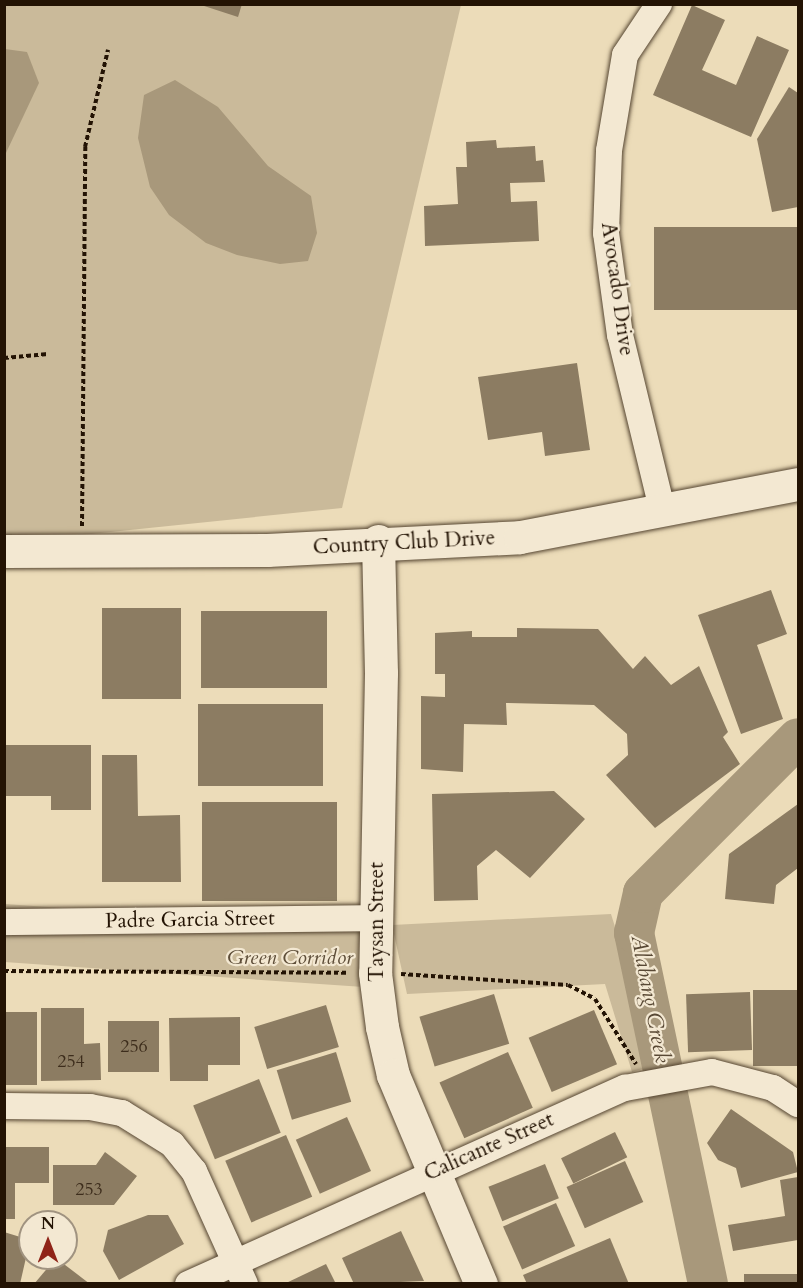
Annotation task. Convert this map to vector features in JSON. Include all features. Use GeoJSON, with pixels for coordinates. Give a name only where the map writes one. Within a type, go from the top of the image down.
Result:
{"type":"FeatureCollection","features":[{"type":"Feature","properties":{"kind":"street","name":"Avocado Drive"},"geometry":{"type":"LineString","coordinates":[[659,4],[625,55],[609,151],[606,233],[620,335],[662,508]]}},
{"type":"Feature","properties":{"kind":"street","name":"Country Club Drive"},"geometry":{"type":"LineString","coordinates":[[4,551],[267,550],[378,541],[520,537],[662,508],[798,484]]}},
{"type":"Feature","properties":{"kind":"street","name":"Taysan Street"},"geometry":{"type":"LineString","coordinates":[[378,541],[381,673],[375,973],[382,1027],[393,1075],[481,1284]]}},
{"type":"Feature","properties":{"kind":"street","name":"Padre Garcia Street"},"geometry":{"type":"LineString","coordinates":[[4,922],[375,918]]}},
{"type":"Feature","properties":{"kind":"street","name":"Calicante Street"},"geometry":{"type":"LineString","coordinates":[[188,1284],[236,1259],[625,1088],[712,1072],[774,1088],[798,1104]]}},
{"type":"Feature","properties":{"kind":"street"},"geometry":{"type":"LineString","coordinates":[[4,1106],[90,1107],[123,1113],[146,1125],[172,1144],[194,1171],[236,1259],[245,1284]]}},
{"type":"Feature","properties":{"kind":"path"},"geometry":{"type":"LineString","coordinates":[[82,550],[85,147],[108,50]]}},
{"type":"Feature","properties":{"kind":"path"},"geometry":{"type":"LineString","coordinates":[[4,358],[48,354]]}},
{"type":"Feature","properties":{"kind":"green space"},"geometry":{"type":"Polygon","coordinates":[[[5,5],[461,5],[342,508],[52,538],[5,537],[5,5]]]}},
{"type":"Feature","properties":{"kind":"green space","name":"Green Corridor"},"geometry":{"type":"Polygon","coordinates":[[[5,904],[364,929],[360,987],[4,962],[5,904]]]}},
{"type":"Feature","properties":{"kind":"green space","name":"Green Corridor"},"geometry":{"type":"Polygon","coordinates":[[[611,914],[658,1064],[632,1072],[605,984],[407,994],[392,925],[611,914]]]}},
{"type":"Feature","properties":{"kind":"shaded area"},"geometry":{"type":"Polygon","coordinates":[[[5,49],[27,52],[39,83],[5,155],[5,49]]]}},
{"type":"Feature","properties":{"kind":"shaded area"},"geometry":{"type":"Polygon","coordinates":[[[175,80],[218,107],[268,166],[311,196],[317,233],[308,261],[280,264],[237,255],[206,243],[169,215],[150,187],[138,138],[144,95],[175,80]]]}},
{"type":"Feature","properties":{"kind":"building"},"geometry":{"type":"Polygon","coordinates":[[[198,4],[242,4],[238,17],[198,4]]]}},
{"type":"Feature","properties":{"kind":"building"},"geometry":{"type":"Polygon","coordinates":[[[692,5],[725,20],[702,70],[736,85],[757,36],[789,50],[751,137],[653,95],[692,5]]]}},
{"type":"Feature","properties":{"kind":"building"},"geometry":{"type":"Polygon","coordinates":[[[789,87],[798,93],[798,207],[772,212],[757,139],[789,87]]]}},
{"type":"Feature","properties":{"kind":"building"},"geometry":{"type":"Polygon","coordinates":[[[496,140],[497,148],[535,146],[536,161],[543,160],[545,182],[510,183],[511,202],[537,201],[539,241],[425,246],[424,206],[458,204],[456,167],[467,167],[466,142],[496,140]]]}},
{"type":"Feature","properties":{"kind":"building"},"geometry":{"type":"Polygon","coordinates":[[[654,227],[798,227],[798,310],[654,310],[654,227]]]}},
{"type":"Feature","properties":{"kind":"building"},"geometry":{"type":"Polygon","coordinates":[[[577,363],[590,450],[545,456],[542,432],[488,440],[478,377],[577,363]]]}},
{"type":"Feature","properties":{"kind":"building"},"geometry":{"type":"Polygon","coordinates":[[[771,590],[787,634],[757,645],[783,719],[741,734],[698,615],[771,590]]]}},
{"type":"Feature","properties":{"kind":"building"},"geometry":{"type":"Polygon","coordinates":[[[102,608],[181,608],[181,699],[102,699],[102,608]]]}},
{"type":"Feature","properties":{"kind":"building"},"geometry":{"type":"Polygon","coordinates":[[[201,611],[327,611],[327,688],[201,688],[201,611]]]}},
{"type":"Feature","properties":{"kind":"building"},"geometry":{"type":"Polygon","coordinates":[[[517,628],[598,629],[633,669],[645,656],[671,685],[699,666],[728,732],[723,737],[740,764],[655,828],[606,775],[628,755],[627,734],[594,705],[506,703],[507,725],[464,724],[463,772],[421,769],[421,696],[445,697],[445,674],[435,674],[435,633],[472,631],[472,637],[517,637],[517,628]]]}},
{"type":"Feature","properties":{"kind":"building"},"geometry":{"type":"Polygon","coordinates":[[[198,704],[323,704],[323,786],[198,786],[198,704]]]}},
{"type":"Feature","properties":{"kind":"building"},"geometry":{"type":"Polygon","coordinates":[[[4,745],[91,745],[91,810],[51,810],[51,796],[4,796],[4,745]]]}},
{"type":"Feature","properties":{"kind":"building"},"geometry":{"type":"Polygon","coordinates":[[[102,755],[137,755],[138,816],[180,815],[181,882],[102,882],[102,755]]]}},
{"type":"Feature","properties":{"kind":"building"},"geometry":{"type":"Polygon","coordinates":[[[554,791],[585,819],[530,878],[496,850],[477,866],[478,900],[434,901],[432,794],[554,791]]]}},
{"type":"Feature","properties":{"kind":"building"},"geometry":{"type":"Polygon","coordinates":[[[202,802],[337,802],[337,901],[202,901],[202,802]]]}},
{"type":"Feature","properties":{"kind":"building"},"geometry":{"type":"Polygon","coordinates":[[[798,804],[798,868],[776,885],[774,904],[725,899],[729,854],[798,804]]]}},
{"type":"Feature","properties":{"kind":"building"},"geometry":{"type":"Polygon","coordinates":[[[753,990],[798,990],[798,1066],[753,1066],[753,990]]]}},
{"type":"Feature","properties":{"kind":"building"},"geometry":{"type":"Polygon","coordinates":[[[750,992],[752,1050],[688,1052],[686,994],[750,992]]]}},
{"type":"Feature","properties":{"kind":"building"},"geometry":{"type":"Polygon","coordinates":[[[494,994],[509,1044],[435,1067],[419,1017],[494,994]]]}},
{"type":"Feature","properties":{"kind":"building"},"geometry":{"type":"Polygon","coordinates":[[[326,1005],[339,1047],[267,1069],[254,1027],[326,1005]]]}},
{"type":"Feature","properties":{"kind":"building"},"geometry":{"type":"Polygon","coordinates":[[[41,1008],[84,1008],[84,1044],[100,1043],[101,1080],[41,1081],[41,1008]]]}},
{"type":"Feature","properties":{"kind":"building"},"geometry":{"type":"Polygon","coordinates":[[[594,1010],[617,1064],[552,1092],[529,1038],[594,1010]]]}},
{"type":"Feature","properties":{"kind":"building"},"geometry":{"type":"Polygon","coordinates":[[[4,1012],[37,1012],[37,1085],[4,1085],[4,1012]]]}},
{"type":"Feature","properties":{"kind":"building"},"geometry":{"type":"Polygon","coordinates":[[[240,1017],[240,1065],[208,1065],[208,1081],[170,1081],[169,1018],[240,1017]]]}},
{"type":"Feature","properties":{"kind":"building"},"geometry":{"type":"Polygon","coordinates":[[[108,1021],[159,1021],[159,1072],[108,1072],[108,1021]]]}},
{"type":"Feature","properties":{"kind":"building"},"geometry":{"type":"Polygon","coordinates":[[[336,1052],[351,1102],[292,1120],[277,1070],[336,1052]]]}},
{"type":"Feature","properties":{"kind":"building"},"geometry":{"type":"Polygon","coordinates":[[[508,1052],[533,1108],[464,1138],[439,1083],[508,1052]]]}},
{"type":"Feature","properties":{"kind":"building"},"geometry":{"type":"Polygon","coordinates":[[[259,1079],[281,1133],[215,1159],[193,1106],[259,1079]]]}},
{"type":"Feature","properties":{"kind":"building"},"geometry":{"type":"Polygon","coordinates":[[[731,1109],[793,1152],[798,1172],[741,1188],[736,1168],[718,1160],[707,1143],[731,1109]]]}},
{"type":"Feature","properties":{"kind":"building"},"geometry":{"type":"Polygon","coordinates":[[[347,1117],[371,1171],[320,1194],[296,1140],[347,1117]]]}},
{"type":"Feature","properties":{"kind":"building"},"geometry":{"type":"Polygon","coordinates":[[[615,1132],[627,1157],[573,1183],[561,1158],[615,1132]]]}},
{"type":"Feature","properties":{"kind":"building"},"geometry":{"type":"Polygon","coordinates":[[[286,1135],[312,1197],[251,1222],[225,1161],[286,1135]]]}},
{"type":"Feature","properties":{"kind":"building"},"geometry":{"type":"Polygon","coordinates":[[[4,1147],[49,1147],[49,1183],[15,1183],[15,1219],[4,1219],[4,1147]]]}},
{"type":"Feature","properties":{"kind":"building"},"geometry":{"type":"Polygon","coordinates":[[[105,1152],[137,1176],[114,1205],[53,1205],[53,1165],[96,1165],[105,1152]]]}},
{"type":"Feature","properties":{"kind":"building"},"geometry":{"type":"Polygon","coordinates":[[[625,1161],[643,1202],[585,1228],[567,1187],[625,1161]]]}},
{"type":"Feature","properties":{"kind":"building"},"geometry":{"type":"Polygon","coordinates":[[[545,1164],[559,1198],[502,1221],[488,1187],[545,1164]]]}},
{"type":"Feature","properties":{"kind":"building"},"geometry":{"type":"Polygon","coordinates":[[[798,1177],[798,1240],[733,1251],[728,1225],[785,1216],[780,1180],[798,1177]]]}},
{"type":"Feature","properties":{"kind":"building"},"geometry":{"type":"Polygon","coordinates":[[[556,1203],[575,1246],[522,1270],[503,1227],[556,1203]]]}},
{"type":"Feature","properties":{"kind":"building"},"geometry":{"type":"Polygon","coordinates":[[[148,1215],[168,1215],[184,1244],[119,1280],[103,1251],[108,1230],[148,1215]]]}},
{"type":"Feature","properties":{"kind":"building"},"geometry":{"type":"Polygon","coordinates":[[[401,1231],[424,1281],[354,1284],[342,1258],[401,1231]]]}},
{"type":"Feature","properties":{"kind":"building"},"geometry":{"type":"Polygon","coordinates":[[[4,1232],[18,1236],[18,1270],[23,1270],[20,1284],[4,1284],[4,1232]]]}},
{"type":"Feature","properties":{"kind":"building"},"geometry":{"type":"Polygon","coordinates":[[[610,1238],[629,1284],[527,1284],[523,1275],[610,1238]]]}},
{"type":"Feature","properties":{"kind":"building"},"geometry":{"type":"Polygon","coordinates":[[[326,1264],[336,1284],[284,1284],[326,1264]]]}},
{"type":"Feature","properties":{"kind":"building"},"geometry":{"type":"Polygon","coordinates":[[[46,1270],[72,1270],[90,1284],[34,1284],[46,1270]]]}},
{"type":"Feature","properties":{"kind":"building"},"geometry":{"type":"Polygon","coordinates":[[[744,1274],[798,1274],[798,1284],[744,1284],[744,1274]]]}},
{"type":"Feature","properties":{"kind":"waterway","name":"Alabang Creek"},"geometry":{"type":"LineString","coordinates":[[708,1284],[634,933],[643,893],[798,738]]}}]}
